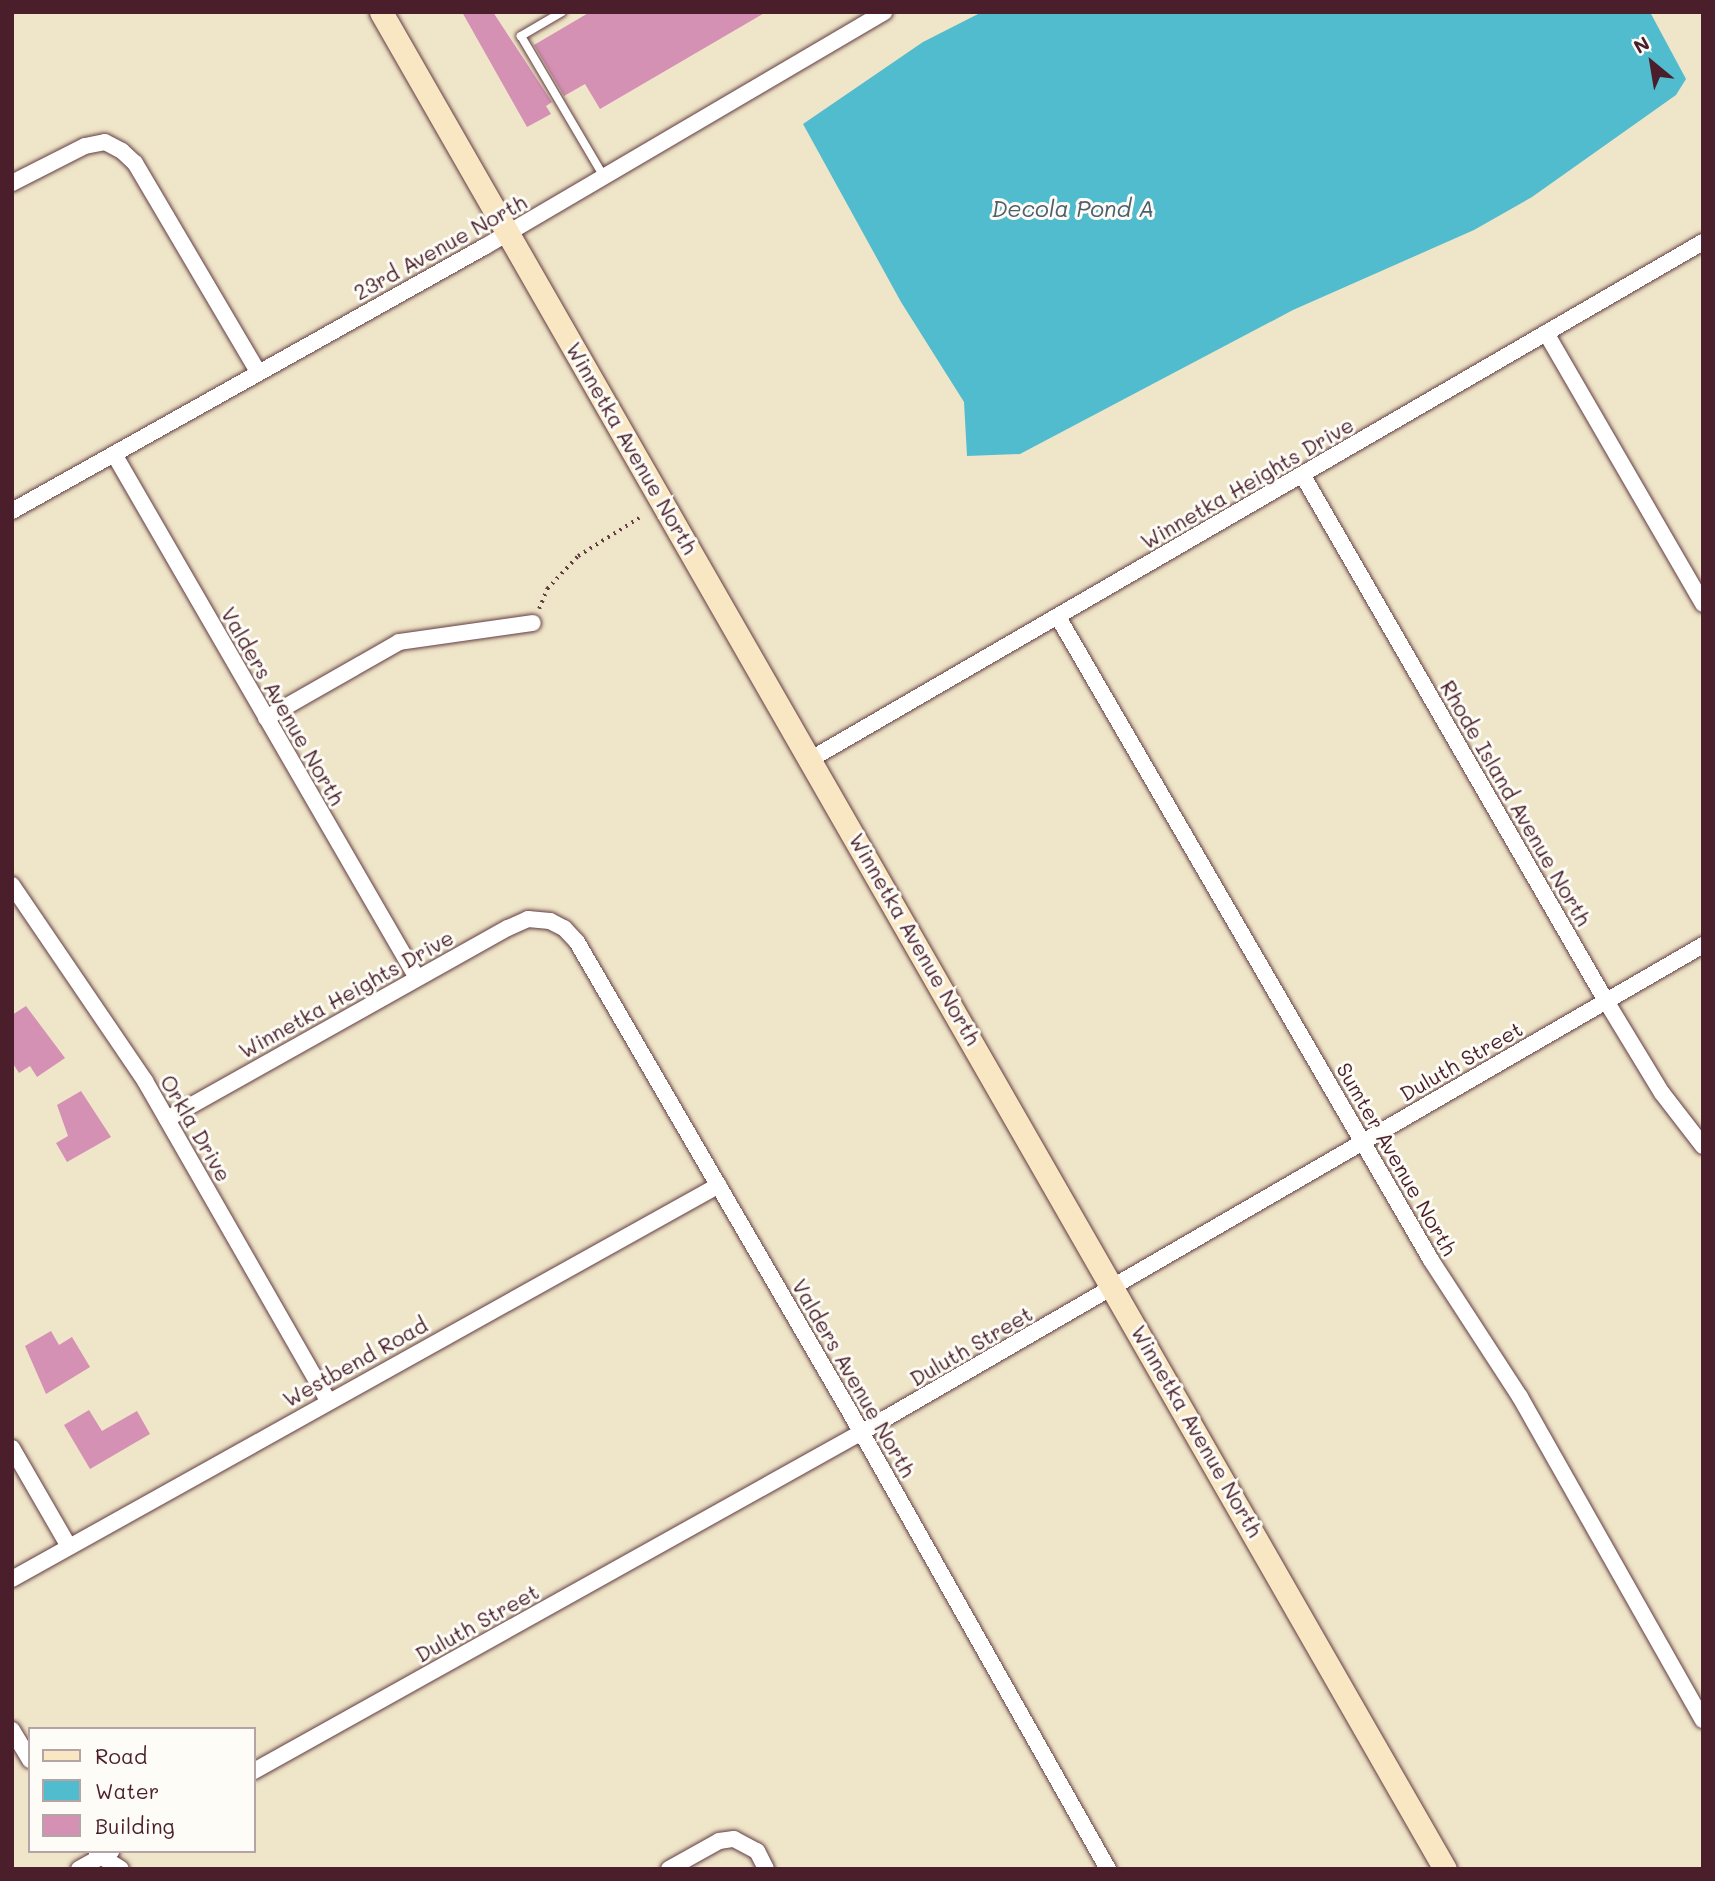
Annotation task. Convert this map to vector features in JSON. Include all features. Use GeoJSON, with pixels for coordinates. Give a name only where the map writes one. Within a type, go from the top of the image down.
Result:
{"type":"FeatureCollection","features":[{"type":"Feature","properties":{"kind":"main road","name":"Winnetka Avenue North"},"geometry":{"type":"LineString","coordinates":[[381,12],[1115,1287],[1445,1869]]}},
{"type":"Feature","properties":{"kind":"street","name":"23rd Avenue North"},"geometry":{"type":"LineString","coordinates":[[12,511],[508,233],[884,12]]}},
{"type":"Feature","properties":{"kind":"street"},"geometry":{"type":"LineString","coordinates":[[12,183],[66,153],[105,142],[135,163],[258,372]]}},
{"type":"Feature","properties":{"kind":"street","name":"Winnetka Heights Drive"},"geometry":{"type":"LineString","coordinates":[[811,759],[1703,243]]}},
{"type":"Feature","properties":{"kind":"street"},"geometry":{"type":"LineString","coordinates":[[1546,333],[1703,604]]}},
{"type":"Feature","properties":{"kind":"street","name":"Valders Avenue North"},"geometry":{"type":"LineString","coordinates":[[114,454],[417,978]]}},
{"type":"Feature","properties":{"kind":"street","name":"Rhode Island Avenue North"},"geometry":{"type":"LineString","coordinates":[[1303,475],[1606,1001],[1662,1093],[1703,1146]]}},
{"type":"Feature","properties":{"kind":"street","name":"Sumter Avenue North"},"geometry":{"type":"LineString","coordinates":[[1058,617],[1431,1260],[1500,1364],[1703,1720]]}},
{"type":"Feature","properties":{"kind":"street"},"geometry":{"type":"LineString","coordinates":[[266,718],[399,642],[533,624]]}},
{"type":"Feature","properties":{"kind":"street","name":"Orkla Drive"},"geometry":{"type":"LineString","coordinates":[[12,885],[101,1012],[167,1119],[328,1401]]}},
{"type":"Feature","properties":{"kind":"street","name":"Winnetka Heights Drive"},"geometry":{"type":"LineString","coordinates":[[167,1119],[508,928],[528,919],[550,921]]}},
{"type":"Feature","properties":{"kind":"street","name":"Valders Avenue North"},"geometry":{"type":"LineString","coordinates":[[550,921],[577,942],[862,1432],[1108,1869]]}},
{"type":"Feature","properties":{"kind":"street","name":"Duluth Street"},"geometry":{"type":"LineString","coordinates":[[256,1771],[862,1432],[1703,945]]}},
{"type":"Feature","properties":{"kind":"street","name":"Westbend Road"},"geometry":{"type":"LineString","coordinates":[[12,1578],[719,1185]]}},
{"type":"Feature","properties":{"kind":"street"},"geometry":{"type":"LineString","coordinates":[[12,1448],[68,1545]]}},
{"type":"Feature","properties":{"kind":"street"},"geometry":{"type":"LineString","coordinates":[[12,1730],[28,1757]]}},
{"type":"Feature","properties":{"kind":"street"},"geometry":{"type":"LineString","coordinates":[[669,1869],[719,1841],[734,1839],[757,1851],[766,1869]]}},
{"type":"Feature","properties":{"kind":"street"},"geometry":{"type":"LineString","coordinates":[[79,1869],[101,1853],[121,1869]]}},
{"type":"Feature","properties":{"kind":"lane"},"geometry":{"type":"LineString","coordinates":[[562,12],[521,36],[604,177]]}},
{"type":"Feature","properties":{"kind":"path"},"geometry":{"type":"LineString","coordinates":[[533,624],[547,590],[578,556],[639,518]]}},
{"type":"Feature","properties":{"kind":"water","name":"Decola Pond A"},"geometry":{"type":"Polygon","coordinates":[[[982,12],[1650,12],[1686,79],[1676,95],[1532,197],[1474,230],[1293,310],[1020,454],[967,456],[964,402],[901,302],[803,124],[923,42],[982,12]]]}},
{"type":"Feature","properties":{"kind":"building"},"geometry":{"type":"Polygon","coordinates":[[[462,12],[493,12],[552,102],[546,106],[551,114],[527,127],[462,12]]]}},
{"type":"Feature","properties":{"kind":"building"},"geometry":{"type":"Polygon","coordinates":[[[590,12],[766,12],[600,109],[585,84],[564,96],[534,45],[590,12]]]}},
{"type":"Feature","properties":{"kind":"building"},"geometry":{"type":"Polygon","coordinates":[[[26,1006],[65,1058],[37,1077],[30,1066],[19,1073],[12,1062],[12,1015],[26,1006]]]}},
{"type":"Feature","properties":{"kind":"building"},"geometry":{"type":"Polygon","coordinates":[[[81,1091],[111,1137],[67,1162],[56,1143],[68,1136],[57,1105],[81,1091]]]}},
{"type":"Feature","properties":{"kind":"building"},"geometry":{"type":"Polygon","coordinates":[[[51,1331],[59,1345],[72,1337],[90,1367],[46,1394],[25,1346],[51,1331]]]}},
{"type":"Feature","properties":{"kind":"building"},"geometry":{"type":"Polygon","coordinates":[[[89,1410],[102,1431],[137,1411],[150,1434],[90,1469],[64,1425],[89,1410]]]}}]}
